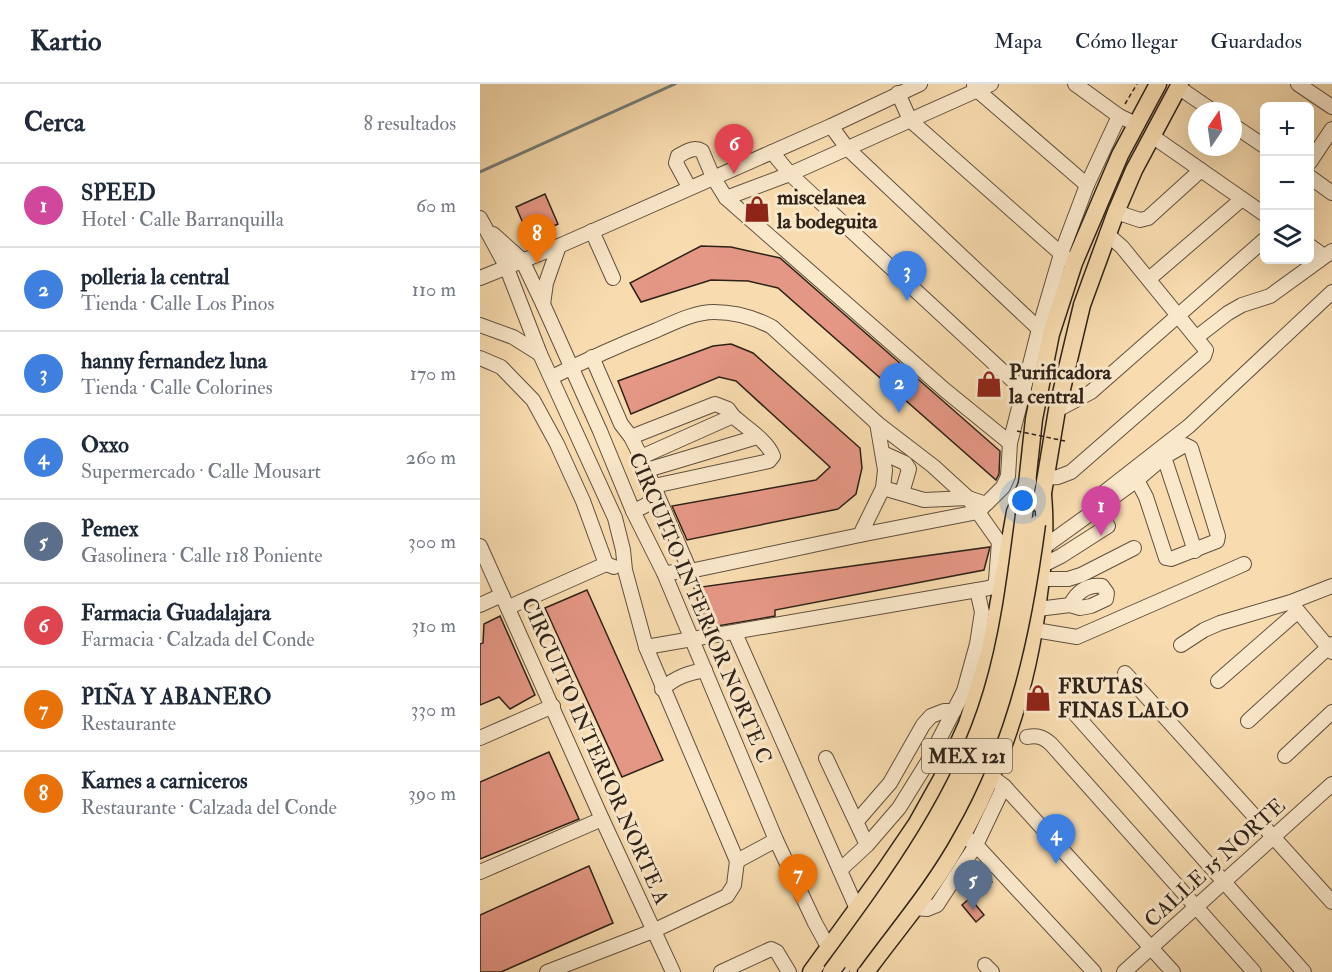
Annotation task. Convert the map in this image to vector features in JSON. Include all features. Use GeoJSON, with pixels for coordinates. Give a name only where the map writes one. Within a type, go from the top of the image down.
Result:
{"type":"FeatureCollection","features":[{"type":"Feature","properties":{"kind":"main road","name":"MEX 121"},"geometry":{"type":"LineString","coordinates":[[831,972],[911,861],[942,808],[978,732],[992,693],[1012,605],[1034,419],[1057,292],[1067,259],[1158,84]]}},
{"type":"Feature","properties":{"kind":"main road","name":"MEX 121"},"geometry":{"type":"LineString","coordinates":[[844,972],[910,884],[947,829],[978,768],[990,737],[1004,695],[1042,536],[1044,487],[1057,410],[1079,314],[1116,212],[1179,86]]}},
{"type":"Feature","properties":{"kind":"main road"},"geometry":{"type":"LineString","coordinates":[[810,972],[917,823],[946,771],[967,724],[971,690],[990,651],[1015,512],[1028,482]]}},
{"type":"Feature","properties":{"kind":"main road"},"geometry":{"type":"LineString","coordinates":[[866,972],[955,849],[969,840],[998,781],[1035,630],[1042,572],[1042,536]]}},
{"type":"Feature","properties":{"kind":"main road"},"geometry":{"type":"LineString","coordinates":[[857,909],[866,929],[890,939]]}},
{"type":"Feature","properties":{"kind":"street"},"geometry":{"type":"LineString","coordinates":[[480,278],[559,246],[921,84]]}},
{"type":"Feature","properties":{"kind":"street"},"geometry":{"type":"LineString","coordinates":[[726,198],[790,174],[910,120],[975,87],[991,84]]}},
{"type":"Feature","properties":{"kind":"street"},"geometry":{"type":"LineString","coordinates":[[1075,84],[1119,116],[1136,124]]}},
{"type":"Feature","properties":{"kind":"street"},"geometry":{"type":"LineString","coordinates":[[1298,84],[1332,107]]}},
{"type":"Feature","properties":{"kind":"street"},"geometry":{"type":"LineString","coordinates":[[1179,86],[1201,102]]}},
{"type":"Feature","properties":{"kind":"street"},"geometry":{"type":"LineString","coordinates":[[975,87],[1087,185]]}},
{"type":"Feature","properties":{"kind":"street"},"geometry":{"type":"LineString","coordinates":[[898,93],[910,120],[1067,259],[1087,185],[1119,116]]}},
{"type":"Feature","properties":{"kind":"street"},"geometry":{"type":"LineString","coordinates":[[831,126],[847,148],[1039,329]]}},
{"type":"Feature","properties":{"kind":"street"},"geometry":{"type":"LineString","coordinates":[[1314,156],[1332,129]]}},
{"type":"Feature","properties":{"kind":"street"},"geometry":{"type":"LineString","coordinates":[[1242,131],[1260,143]]}},
{"type":"Feature","properties":{"kind":"street"},"geometry":{"type":"LineString","coordinates":[[1152,136],[1260,211]]}},
{"type":"Feature","properties":{"kind":"street"},"geometry":{"type":"LineString","coordinates":[[689,187],[676,159],[694,148],[702,151],[713,177],[726,198],[946,391],[1013,437]]}},
{"type":"Feature","properties":{"kind":"street"},"geometry":{"type":"LineString","coordinates":[[772,152],[790,174],[1024,391]]}},
{"type":"Feature","properties":{"kind":"street"},"geometry":{"type":"LineString","coordinates":[[1116,212],[1140,220],[1148,218],[1201,170]]}},
{"type":"Feature","properties":{"kind":"street"},"geometry":{"type":"LineString","coordinates":[[1314,180],[1332,193]]}},
{"type":"Feature","properties":{"kind":"street"},"geometry":{"type":"LineString","coordinates":[[1149,279],[1242,199]]}},
{"type":"Feature","properties":{"kind":"street"},"geometry":{"type":"LineString","coordinates":[[480,244],[482,221]]}},
{"type":"Feature","properties":{"kind":"street"},"geometry":{"type":"LineString","coordinates":[[482,221],[522,260]]}},
{"type":"Feature","properties":{"kind":"street"},"geometry":{"type":"LineString","coordinates":[[482,221],[506,266],[540,354],[615,518],[623,550],[625,570],[646,647],[737,861],[734,885],[727,896],[576,966],[547,972]]}},
{"type":"Feature","properties":{"kind":"street"},"geometry":{"type":"LineString","coordinates":[[592,231],[613,278]]}},
{"type":"Feature","properties":{"kind":"street"},"geometry":{"type":"LineString","coordinates":[[1044,487],[1058,477],[1071,472],[1204,356],[1206,350],[1122,247],[1107,234]]}},
{"type":"Feature","properties":{"kind":"street"},"geometry":{"type":"LineString","coordinates":[[1057,410],[1091,392],[1260,244]]}},
{"type":"Feature","properties":{"kind":"street"},"geometry":{"type":"LineString","coordinates":[[543,304],[546,283],[559,246]]}},
{"type":"Feature","properties":{"kind":"street"},"geometry":{"type":"LineString","coordinates":[[1314,248],[1328,254]]}},
{"type":"Feature","properties":{"kind":"street"},"geometry":{"type":"LineString","coordinates":[[1197,337],[1242,305],[1270,296],[1328,254]]}},
{"type":"Feature","properties":{"kind":"street","name":"CIRCUITO INTERIOR NORTE C"},"geometry":{"type":"LineString","coordinates":[[522,260],[600,431],[633,511],[664,573],[776,840],[828,947],[844,972]]}},
{"type":"Feature","properties":{"kind":"street"},"geometry":{"type":"LineString","coordinates":[[664,573],[690,571],[982,508],[1003,488],[1008,476],[1013,437],[1039,329],[1057,292]]}},
{"type":"Feature","properties":{"kind":"street"},"geometry":{"type":"LineString","coordinates":[[1042,536],[1189,426],[1332,292]]}},
{"type":"Feature","properties":{"kind":"street"},"geometry":{"type":"LineString","coordinates":[[552,377],[592,357],[688,317],[712,312],[734,313],[754,318],[772,327],[877,423],[933,466],[982,508],[999,542],[995,585],[998,613]]}},
{"type":"Feature","properties":{"kind":"street"},"geometry":{"type":"LineString","coordinates":[[480,325],[513,337],[540,354]]}},
{"type":"Feature","properties":{"kind":"street"},"geometry":{"type":"LineString","coordinates":[[592,357],[621,424],[631,437],[644,464],[690,571]]}},
{"type":"Feature","properties":{"kind":"street"},"geometry":{"type":"LineString","coordinates":[[480,358],[501,367],[533,400],[557,444],[583,501],[606,564]]}},
{"type":"Feature","properties":{"kind":"street"},"geometry":{"type":"LineString","coordinates":[[631,437],[715,404],[728,409],[771,450],[773,456],[769,461],[654,486]]}},
{"type":"Feature","properties":{"kind":"street"},"geometry":{"type":"LineString","coordinates":[[644,464],[733,416]]}},
{"type":"Feature","properties":{"kind":"street"},"geometry":{"type":"LineString","coordinates":[[860,535],[883,488],[885,470],[877,423]]}},
{"type":"Feature","properties":{"kind":"street"},"geometry":{"type":"LineString","coordinates":[[600,431],[621,424]]}},
{"type":"Feature","properties":{"kind":"street"},"geometry":{"type":"LineString","coordinates":[[644,464],[757,436]]}},
{"type":"Feature","properties":{"kind":"street"},"geometry":{"type":"LineString","coordinates":[[1042,536],[1137,480],[1164,458],[1185,445],[1191,448],[1218,536],[1216,541],[1195,551],[1171,559],[1166,558],[1146,497],[1137,480]]}},
{"type":"Feature","properties":{"kind":"street"},"geometry":{"type":"LineString","coordinates":[[883,453],[905,463],[909,469],[902,494]]}},
{"type":"Feature","properties":{"kind":"street"},"geometry":{"type":"LineString","coordinates":[[1164,458],[1195,551]]}},
{"type":"Feature","properties":{"kind":"street"},"geometry":{"type":"LineString","coordinates":[[633,511],[650,504],[654,486]]}},
{"type":"Feature","properties":{"kind":"street"},"geometry":{"type":"LineString","coordinates":[[883,488],[924,500],[968,498]]}},
{"type":"Feature","properties":{"kind":"street"},"geometry":{"type":"LineString","coordinates":[[1042,572],[1061,556],[1108,526]]}},
{"type":"Feature","properties":{"kind":"street","name":"CIRCUITO INTERIOR NORTE A"},"geometry":{"type":"LineString","coordinates":[[480,546],[673,972]]}},
{"type":"Feature","properties":{"kind":"street"},"geometry":{"type":"LineString","coordinates":[[1042,572],[1068,579],[1081,575],[1134,548]]}},
{"type":"Feature","properties":{"kind":"street"},"geometry":{"type":"LineString","coordinates":[[480,605],[505,601],[606,564],[625,570]]}},
{"type":"Feature","properties":{"kind":"street"},"geometry":{"type":"LineString","coordinates":[[1035,630],[1077,637],[1244,564]]}},
{"type":"Feature","properties":{"kind":"street"},"geometry":{"type":"LineString","coordinates":[[646,647],[995,585]]}},
{"type":"Feature","properties":{"kind":"street"},"geometry":{"type":"LineString","coordinates":[[1218,681],[1294,607],[1332,586]]}},
{"type":"Feature","properties":{"kind":"street"},"geometry":{"type":"LineString","coordinates":[[840,870],[867,845],[899,808],[927,763],[954,711],[971,690],[982,612],[977,590]]}},
{"type":"Feature","properties":{"kind":"street"},"geometry":{"type":"LineString","coordinates":[[1038,609],[1070,605]]}},
{"type":"Feature","properties":{"kind":"street"},"geometry":{"type":"LineString","coordinates":[[1181,645],[1220,623],[1294,607]]}},
{"type":"Feature","properties":{"kind":"street"},"geometry":{"type":"LineString","coordinates":[[1248,721],[1331,648],[1294,607]]}},
{"type":"Feature","properties":{"kind":"street"},"geometry":{"type":"LineString","coordinates":[[735,633],[857,909]]}},
{"type":"Feature","properties":{"kind":"street"},"geometry":{"type":"LineString","coordinates":[[662,689],[674,679],[689,672],[705,670]]}},
{"type":"Feature","properties":{"kind":"street"},"geometry":{"type":"LineString","coordinates":[[1125,673],[1332,902]]}},
{"type":"Feature","properties":{"kind":"street"},"geometry":{"type":"LineString","coordinates":[[480,738],[553,706]]}},
{"type":"Feature","properties":{"kind":"street"},"geometry":{"type":"LineString","coordinates":[[857,821],[890,783],[931,716],[944,711],[954,711]]}},
{"type":"Feature","properties":{"kind":"street"},"geometry":{"type":"LineString","coordinates":[[1285,756],[1332,712]]}},
{"type":"Feature","properties":{"kind":"street"},"geometry":{"type":"LineString","coordinates":[[1076,715],[1305,972]]}},
{"type":"Feature","properties":{"kind":"street"},"geometry":{"type":"LineString","coordinates":[[1027,737],[1035,735],[1051,744],[1254,972]]}},
{"type":"Feature","properties":{"kind":"street"},"geometry":{"type":"LineString","coordinates":[[826,758],[867,845]]}},
{"type":"Feature","properties":{"kind":"street"},"geometry":{"type":"LineString","coordinates":[[998,781],[1173,972]]}},
{"type":"Feature","properties":{"kind":"street","name":"CALLE 15 NORTE"},"geometry":{"type":"LineString","coordinates":[[1124,972],[1332,784]]}},
{"type":"Feature","properties":{"kind":"street"},"geometry":{"type":"LineString","coordinates":[[480,872],[602,819]]}},
{"type":"Feature","properties":{"kind":"street"},"geometry":{"type":"LineString","coordinates":[[737,861],[776,840]]}},
{"type":"Feature","properties":{"kind":"street"},"geometry":{"type":"LineString","coordinates":[[969,840],[1094,972]]}},
{"type":"Feature","properties":{"kind":"street"},"geometry":{"type":"LineString","coordinates":[[730,970],[771,949],[777,952],[789,972]]}},
{"type":"Feature","properties":{"kind":"path"},"geometry":{"type":"LineString","coordinates":[[1119,116],[1137,84]]}},
{"type":"Feature","properties":{"kind":"path"},"geometry":{"type":"LineString","coordinates":[[1013,437],[1065,441]]}},
{"type":"Feature","properties":{"kind":"building"},"geometry":{"type":"Polygon","coordinates":[[[545,194],[558,224],[529,237],[516,207],[545,194]]]}},
{"type":"Feature","properties":{"kind":"building"},"geometry":{"type":"Polygon","coordinates":[[[701,246],[731,247],[780,258],[1000,451],[999,474],[996,480],[778,288],[748,281],[711,280],[641,302],[630,283],[701,246]]]}},
{"type":"Feature","properties":{"kind":"building"},"geometry":{"type":"Polygon","coordinates":[[[731,344],[753,353],[860,448],[862,468],[856,494],[838,509],[687,540],[672,506],[816,480],[830,467],[736,381],[719,377],[631,414],[618,381],[713,346],[731,344]]]}},
{"type":"Feature","properties":{"kind":"building"},"geometry":{"type":"Polygon","coordinates":[[[990,547],[984,570],[775,610],[775,616],[706,628],[694,588],[990,547]]]}},
{"type":"Feature","properties":{"kind":"building"},"geometry":{"type":"Polygon","coordinates":[[[587,590],[663,760],[622,777],[545,608],[587,590]]]}},
{"type":"Feature","properties":{"kind":"building"},"geometry":{"type":"Polygon","coordinates":[[[500,616],[535,695],[510,709],[499,697],[480,705],[480,644],[483,643],[484,624],[500,616]]]}},
{"type":"Feature","properties":{"kind":"building"},"geometry":{"type":"Polygon","coordinates":[[[549,752],[579,819],[480,859],[480,782],[549,752]]]}},
{"type":"Feature","properties":{"kind":"building"},"geometry":{"type":"Polygon","coordinates":[[[589,866],[613,923],[501,972],[480,972],[480,915],[589,866]]]}},
{"type":"Feature","properties":{"kind":"building"},"geometry":{"type":"Polygon","coordinates":[[[986,874],[992,882],[983,889],[977,882],[986,874]]]}},
{"type":"Feature","properties":{"kind":"building"},"geometry":{"type":"Polygon","coordinates":[[[970,898],[984,915],[976,922],[962,905],[970,898]]]}},
{"type":"Feature","properties":{"kind":"waterway"},"geometry":{"type":"LineString","coordinates":[[480,172],[675,84]]}},
{"type":"Feature","properties":{"kind":"place","name":"Farmacia Guadalajara"},"geometry":{"type":"Point","coordinates":[734,174]}},
{"type":"Feature","properties":{"kind":"place","name":"miscelanea la bodeguita"},"geometry":{"type":"Point","coordinates":[757,209]}},
{"type":"Feature","properties":{"kind":"place","name":"Karnes a carniceros"},"geometry":{"type":"Point","coordinates":[537,264]}},
{"type":"Feature","properties":{"kind":"place","name":"hanny fernandez luna"},"geometry":{"type":"Point","coordinates":[907,301]}},
{"type":"Feature","properties":{"kind":"place","name":"Purificadora la central"},"geometry":{"type":"Point","coordinates":[989,384]}},
{"type":"Feature","properties":{"kind":"place","name":"polleria la central"},"geometry":{"type":"Point","coordinates":[899,413]}},
{"type":"Feature","properties":{"kind":"place","name":"SPEED"},"geometry":{"type":"Point","coordinates":[1101,536]}},
{"type":"Feature","properties":{"kind":"place","name":"FRUTAS FINAS LALO"},"geometry":{"type":"Point","coordinates":[1038,698]}},
{"type":"Feature","properties":{"kind":"place","name":"Oxxo"},"geometry":{"type":"Point","coordinates":[1056,864]}},
{"type":"Feature","properties":{"kind":"place","name":"PIÑA Y ABANERO"},"geometry":{"type":"Point","coordinates":[798,904]}},
{"type":"Feature","properties":{"kind":"place","name":"Pemex"},"geometry":{"type":"Point","coordinates":[973,910]}}]}
